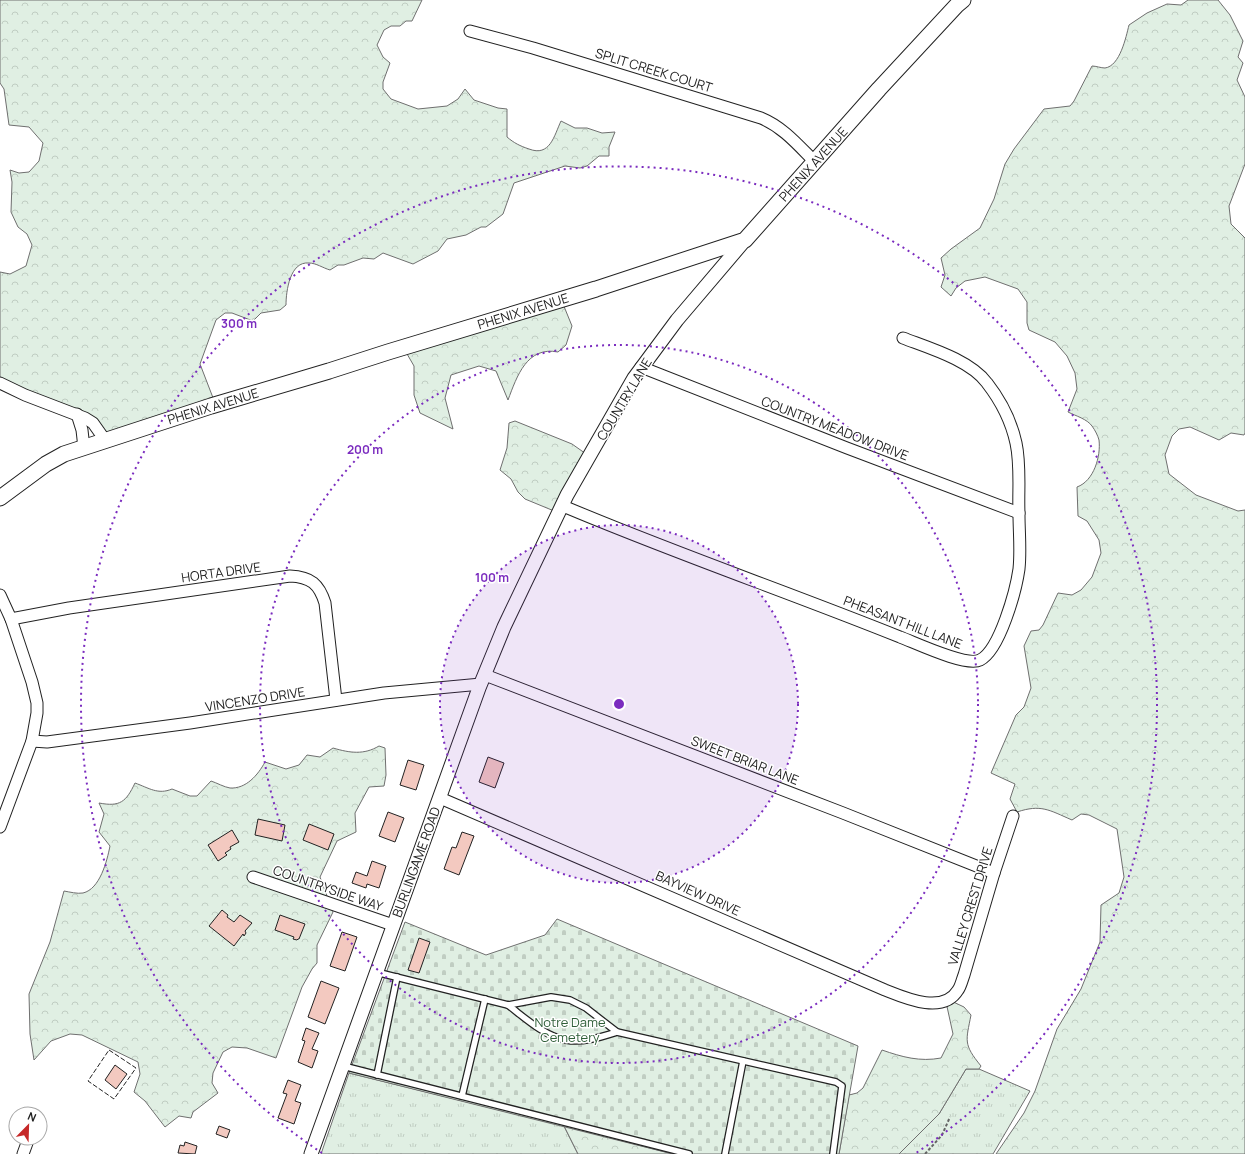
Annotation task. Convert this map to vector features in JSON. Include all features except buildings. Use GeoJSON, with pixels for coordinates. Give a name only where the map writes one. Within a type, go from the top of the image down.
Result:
{"type":"FeatureCollection","features":[{"type":"Feature","properties":{"kind":"main road","name":"PHENIX AVENUE"},"geometry":{"type":"LineString","coordinates":[[1,496],[46,464],[64,454],[104,440],[596,289],[745,240],[879,89],[963,0]]}},
{"type":"Feature","properties":{"kind":"street","name":"SPLIT CREEK COURT"},"geometry":{"type":"LineString","coordinates":[[470,31],[533,48],[761,118],[784,131],[815,162]]}},
{"type":"Feature","properties":{"kind":"street","name":"COUNTRY LANE"},"geometry":{"type":"LineString","coordinates":[[529,574],[571,488],[641,367],[677,320],[745,240]]}},
{"type":"Feature","properties":{"kind":"street","name":"PHEASANT HILL LANE"},"geometry":{"type":"LineString","coordinates":[[563,506],[699,560],[830,608],[948,656],[969,661],[979,660],[991,650],[1004,623],[1019,568],[1019,468],[1012,427],[995,394],[985,380],[970,366],[903,338]]}},
{"type":"Feature","properties":{"kind":"street","name":"COUNTRY MEADOW DRIVE"},"geometry":{"type":"LineString","coordinates":[[641,367],[832,443],[1019,513]]}},
{"type":"Feature","properties":{"kind":"street"},"geometry":{"type":"LineString","coordinates":[[0,383],[25,395],[85,418],[93,423],[104,440]]}},
{"type":"Feature","properties":{"kind":"street"},"geometry":{"type":"LineString","coordinates":[[77,414],[82,430],[84,448]]}},
{"type":"Feature","properties":{"kind":"street","name":"BURLINGAME ROAD"},"geometry":{"type":"LineString","coordinates":[[311,1154],[483,679],[504,627],[529,574]]}},
{"type":"Feature","properties":{"kind":"street","name":"HORTA DRIVE"},"geometry":{"type":"LineString","coordinates":[[12,619],[69,608],[290,576],[301,577],[313,582],[320,590],[324,599],[336,700]]}},
{"type":"Feature","properties":{"kind":"street"},"geometry":{"type":"LineString","coordinates":[[0,595],[12,619],[32,682],[36,703],[36,724],[32,742],[0,827]]}},
{"type":"Feature","properties":{"kind":"street","name":"VINCENZO DRIVE"},"geometry":{"type":"LineString","coordinates":[[32,742],[47,742],[182,724],[483,679]]}},
{"type":"Feature","properties":{"kind":"street","name":"SWEET BRIAR LANE"},"geometry":{"type":"LineString","coordinates":[[483,679],[843,812],[994,873]]}},
{"type":"Feature","properties":{"kind":"street","name":"BAYVIEW DRIVE"},"geometry":{"type":"LineString","coordinates":[[440,798],[907,999],[925,1003],[947,1000]]}},
{"type":"Feature","properties":{"kind":"street","name":"VALLEY CREST DRIVE"},"geometry":{"type":"LineString","coordinates":[[947,1000],[958,990],[964,975],[994,873],[1013,816]]}},
{"type":"Feature","properties":{"kind":"street","name":"COUNTRYSIDE WAY"},"geometry":{"type":"LineString","coordinates":[[253,877],[394,926]]}},
{"type":"Feature","properties":{"kind":"lane"},"geometry":{"type":"LineString","coordinates":[[376,972],[508,1005],[549,1034],[565,1040],[586,1040],[618,1032]]}},
{"type":"Feature","properties":{"kind":"lane"},"geometry":{"type":"LineString","coordinates":[[377,1075],[396,977]]}},
{"type":"Feature","properties":{"kind":"lane"},"geometry":{"type":"LineString","coordinates":[[508,1005],[551,997],[570,1000],[586,1008],[618,1032],[836,1082],[842,1086],[833,1154]]}},
{"type":"Feature","properties":{"kind":"lane"},"geometry":{"type":"LineString","coordinates":[[462,1096],[485,999]]}},
{"type":"Feature","properties":{"kind":"lane"},"geometry":{"type":"LineString","coordinates":[[725,1154],[743,1061]]}},
{"type":"Feature","properties":{"kind":"lane"},"geometry":{"type":"LineString","coordinates":[[343,1066],[689,1154]]}},
{"type":"Feature","properties":{"kind":"path"},"geometry":{"type":"LineString","coordinates":[[925,1154],[942,1135],[950,1117]]}},
{"type":"Feature","properties":{"kind":"green space"},"geometry":{"type":"Polygon","coordinates":[[[0,0],[422,0],[412,21],[406,21],[400,26],[391,26],[384,30],[377,45],[383,57],[390,63],[383,82],[383,89],[391,99],[418,109],[447,106],[458,99],[465,89],[474,100],[498,108],[507,109],[507,137],[520,145],[536,151],[547,148],[561,121],[575,128],[587,128],[602,133],[615,132],[609,147],[609,156],[599,156],[587,166],[580,168],[565,166],[514,183],[503,214],[486,227],[481,227],[466,235],[447,239],[438,251],[413,264],[383,253],[374,259],[363,258],[344,265],[338,265],[330,270],[312,263],[303,264],[297,267],[290,278],[286,305],[280,310],[261,313],[253,321],[232,313],[225,313],[216,320],[200,364],[215,403],[108,439],[93,422],[0,387],[0,272],[10,274],[26,266],[32,245],[27,234],[18,227],[11,212],[12,182],[10,170],[19,173],[29,172],[39,161],[43,143],[29,127],[9,125],[4,89],[0,83],[0,0]]]}},
{"type":"Feature","properties":{"kind":"green space"},"geometry":{"type":"Polygon","coordinates":[[[1188,0],[1218,0],[1230,15],[1243,41],[1238,57],[1243,63],[1237,80],[1245,97],[1245,164],[1229,206],[1231,224],[1245,238],[1245,433],[1244,435],[1231,433],[1219,440],[1190,427],[1179,429],[1172,436],[1165,455],[1169,474],[1196,495],[1238,511],[1245,510],[1245,1154],[996,1154],[1024,1113],[1035,1091],[1057,1029],[1081,989],[1100,942],[1101,905],[1119,893],[1124,877],[1117,829],[1089,815],[1081,814],[1072,820],[1057,813],[1039,808],[1032,808],[1017,812],[1010,799],[1015,784],[991,773],[1016,715],[1024,707],[1031,688],[1024,646],[1031,631],[1039,630],[1043,625],[1058,593],[1072,595],[1081,590],[1092,577],[1101,553],[1099,540],[1087,521],[1078,516],[1077,487],[1083,484],[1092,474],[1099,453],[1099,440],[1090,424],[1068,412],[1077,389],[1075,373],[1067,356],[1055,342],[1029,330],[1027,323],[1027,302],[1018,289],[985,277],[965,281],[956,288],[951,296],[941,287],[945,275],[941,258],[980,228],[994,199],[1005,164],[1014,149],[1044,109],[1070,106],[1092,66],[1105,68],[1115,62],[1122,50],[1129,25],[1147,13],[1167,4],[1181,5],[1188,0]]]}},
{"type":"Feature","properties":{"kind":"green space"},"geometry":{"type":"Polygon","coordinates":[[[561,299],[572,326],[566,345],[558,352],[547,351],[531,358],[515,382],[508,400],[496,371],[479,366],[451,375],[445,398],[453,429],[420,413],[414,395],[414,366],[403,347],[561,299]]]}},
{"type":"Feature","properties":{"kind":"green space"},"geometry":{"type":"Polygon","coordinates":[[[515,421],[572,444],[589,456],[559,513],[525,499],[518,492],[511,479],[500,470],[507,448],[509,423],[515,421]]]}},
{"type":"Feature","properties":{"kind":"green space"},"geometry":{"type":"Polygon","coordinates":[[[379,746],[385,748],[386,775],[384,786],[369,787],[355,813],[356,832],[337,841],[320,877],[333,912],[317,945],[317,963],[302,987],[276,1058],[247,1048],[232,1047],[223,1052],[213,1073],[212,1083],[218,1093],[193,1112],[191,1118],[179,1116],[165,1127],[145,1101],[134,1092],[140,1074],[138,1062],[82,1035],[70,1034],[51,1041],[34,1060],[30,1034],[29,994],[50,942],[64,891],[83,893],[94,886],[102,874],[109,852],[110,846],[99,832],[104,814],[99,803],[112,804],[122,802],[129,795],[135,783],[158,791],[167,791],[172,789],[190,796],[197,796],[211,781],[230,788],[236,788],[246,784],[259,772],[265,762],[286,769],[299,765],[307,755],[320,757],[333,748],[345,751],[362,752],[379,746]]]}},
{"type":"Feature","properties":{"kind":"green space","name":"Notre Dame Cemetery"},"geometry":{"type":"Polygon","coordinates":[[[557,919],[858,1046],[839,1154],[673,1154],[349,1073],[405,922],[486,955],[545,935],[557,919]]]}},
{"type":"Feature","properties":{"kind":"green space"},"geometry":{"type":"Polygon","coordinates":[[[947,999],[964,1007],[971,1015],[967,1042],[975,1059],[981,1066],[979,1069],[966,1069],[939,1114],[899,1154],[839,1154],[849,1095],[857,1093],[863,1088],[882,1050],[897,1055],[918,1059],[941,1058],[953,1034],[946,1002],[947,999]]]}},
{"type":"Feature","properties":{"kind":"green space"},"geometry":{"type":"Polygon","coordinates":[[[966,1069],[979,1069],[1030,1091],[993,1154],[899,1154],[939,1114],[966,1069]]]}},
{"type":"Feature","properties":{"kind":"green space"},"geometry":{"type":"Polygon","coordinates":[[[349,1073],[564,1126],[578,1154],[321,1154],[349,1073]]]}},
{"type":"Feature","properties":{"kind":"green space"},"geometry":{"type":"Polygon","coordinates":[[[564,1126],[673,1154],[578,1154],[564,1126]]]}},
{"type":"Feature","properties":{"kind":"fence"},"geometry":{"type":"LineString","coordinates":[[109,1050],[136,1068],[114,1099],[88,1081],[109,1050]]}}]}
